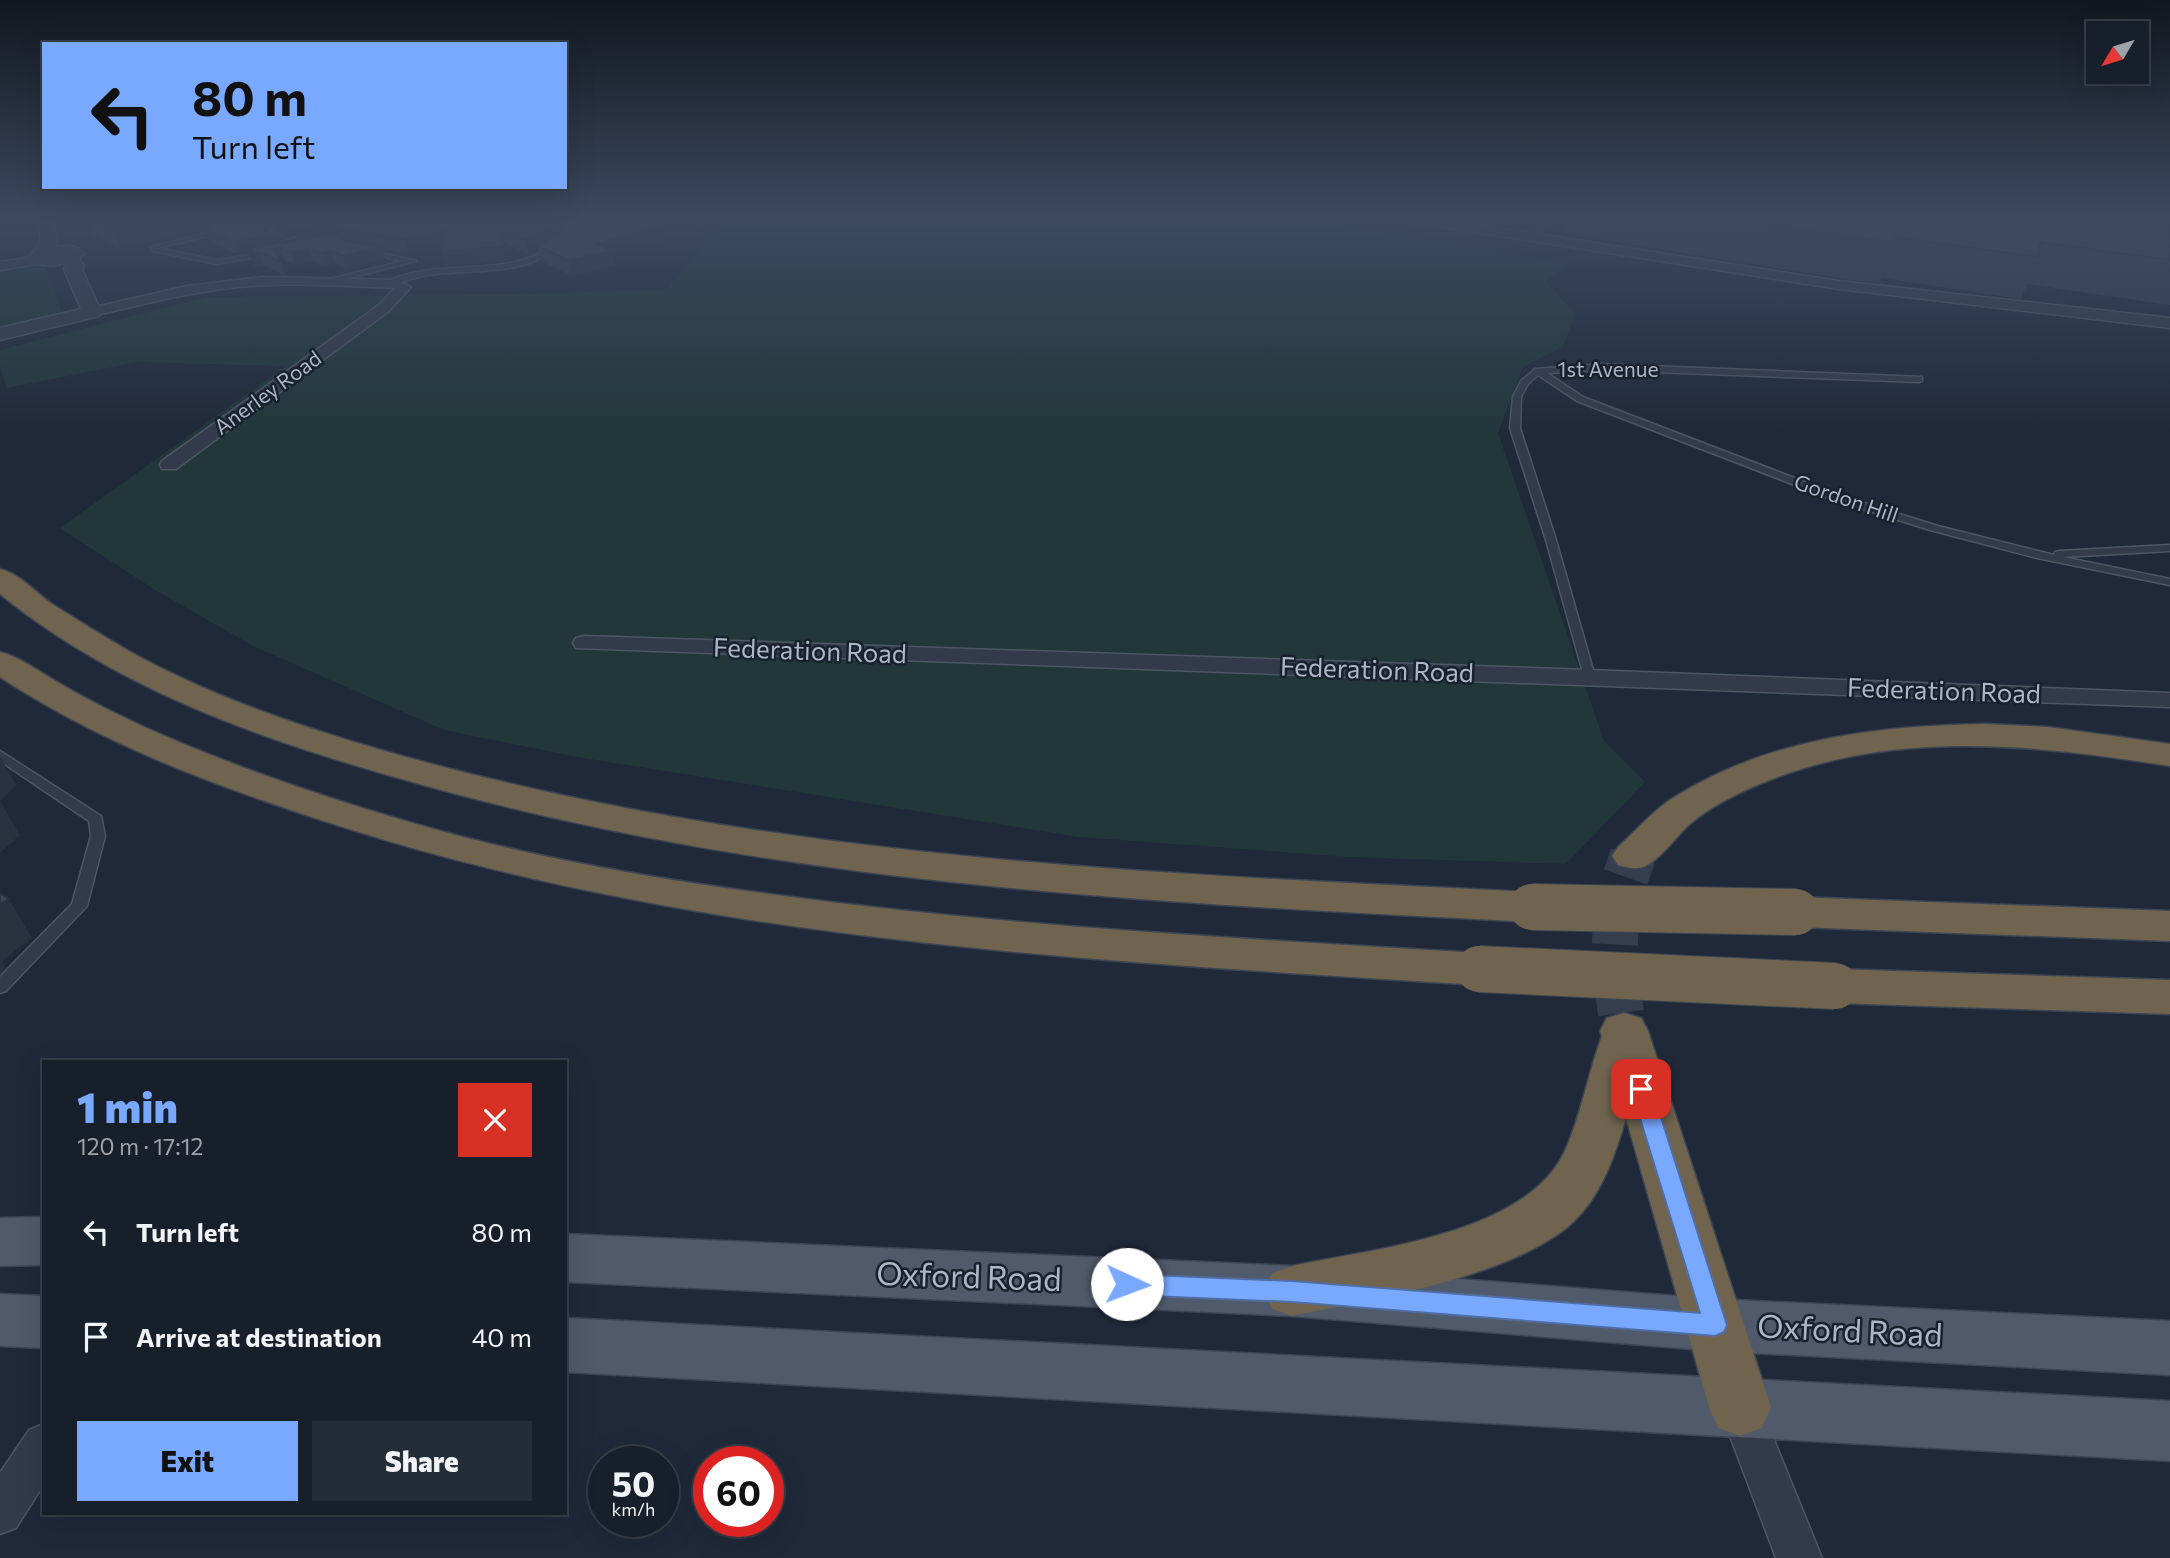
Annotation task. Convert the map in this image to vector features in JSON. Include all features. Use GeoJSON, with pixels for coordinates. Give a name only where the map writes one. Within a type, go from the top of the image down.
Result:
{"type":"FeatureCollection","features":[{"type":"Feature","properties":{"kind":"highway"},"geometry":{"type":"LineString","coordinates":[[0,578],[61,626],[102,650],[212,703],[284,731],[368,758],[547,807],[742,844],[964,872],[1228,891],[1532,907],[1796,912],[2170,926]]}},
{"type":"Feature","properties":{"kind":"highway"},"geometry":{"type":"LineString","coordinates":[[0,662],[59,699],[123,731],[197,764],[304,803],[457,849],[583,876],[824,917],[1056,940],[1479,968],[1835,986],[2170,997]]}},
{"type":"Feature","properties":{"kind":"highway"},"geometry":{"type":"LineString","coordinates":[[1633,856],[1682,810],[1724,785],[1766,765],[1841,746],[1938,736],[2019,736],[2170,755]]}},
{"type":"Feature","properties":{"kind":"highway"},"geometry":{"type":"LineString","coordinates":[[1292,1292],[1451,1256],[1505,1236],[1543,1215],[1568,1189],[1587,1161],[1623,1025],[1740,1407]]}},
{"type":"Feature","properties":{"kind":"main road"},"geometry":{"type":"LineString","coordinates":[[0,1242],[42,1241]]}},
{"type":"Feature","properties":{"kind":"main road","name":"Oxford Road"},"geometry":{"type":"LineString","coordinates":[[567,1258],[1292,1292],[1715,1325],[2170,1348]]}},
{"type":"Feature","properties":{"kind":"main road"},"geometry":{"type":"LineString","coordinates":[[0,1320],[42,1322]]}},
{"type":"Feature","properties":{"kind":"main road"},"geometry":{"type":"LineString","coordinates":[[567,1345],[2170,1432]]}},
{"type":"Feature","properties":{"kind":"street"},"geometry":{"type":"LineString","coordinates":[[77,291],[92,312]]}},
{"type":"Feature","properties":{"kind":"street"},"geometry":{"type":"LineString","coordinates":[[0,334],[192,291]]}},
{"type":"Feature","properties":{"kind":"street","name":"Anerley Road"},"geometry":{"type":"LineString","coordinates":[[169,465],[384,308],[400,291]]}},
{"type":"Feature","properties":{"kind":"street"},"geometry":{"type":"LineString","coordinates":[[1889,291],[2170,323]]}},
{"type":"Feature","properties":{"kind":"street","name":"Federation Road"},"geometry":{"type":"LineString","coordinates":[[584,643],[1589,677],[2170,700]]}},
{"type":"Feature","properties":{"kind":"street"},"geometry":{"type":"LineString","coordinates":[[1740,1407],[1799,1558]]}},
{"type":"Feature","properties":{"kind":"street"},"geometry":{"type":"LineString","coordinates":[[0,1512],[42,1448]]}},
{"type":"Feature","properties":{"kind":"lane","name":"1st Avenue"},"geometry":{"type":"LineString","coordinates":[[1589,677],[1551,540],[1515,428],[1517,397],[1524,383],[1538,371],[1602,367],[1919,379]]}},
{"type":"Feature","properties":{"kind":"lane","name":"Gordon Hill"},"geometry":{"type":"LineString","coordinates":[[1538,371],[1580,399],[1811,488],[1934,528],[2040,556],[2170,582]]}},
{"type":"Feature","properties":{"kind":"lane"},"geometry":{"type":"LineString","coordinates":[[2040,556],[2170,548]]}},
{"type":"Feature","properties":{"kind":"lane"},"geometry":{"type":"LineString","coordinates":[[0,755],[96,819],[98,836],[79,905],[0,987]]}},
{"type":"Feature","properties":{"kind":"green space"},"geometry":{"type":"Polygon","coordinates":[[[0,291],[54,291],[62,313],[0,327],[0,291]]]}},
{"type":"Feature","properties":{"kind":"green space"},"geometry":{"type":"Polygon","coordinates":[[[620,291],[1555,291],[1575,314],[1563,347],[1523,367],[1498,433],[1604,741],[1645,782],[1566,864],[1348,857],[1079,837],[577,757],[444,730],[253,646],[155,590],[60,528],[286,366],[137,362],[7,388],[0,366],[0,350],[207,297],[620,291]]]}},
{"type":"Feature","properties":{"kind":"building"},"geometry":{"type":"Polygon","coordinates":[[[0,893],[9,899],[0,905],[0,893]]]}},
{"type":"Feature","properties":{"kind":"tunnel"},"geometry":{"type":"LineString","coordinates":[[1621,1013],[1614,962],[1617,901],[1633,856]]}},
{"type":"Feature","properties":{"kind":"route"},"geometry":{"type":"LineString","coordinates":[[1127,1284],[1292,1292],[1715,1325],[1641,1089]]}}]}
